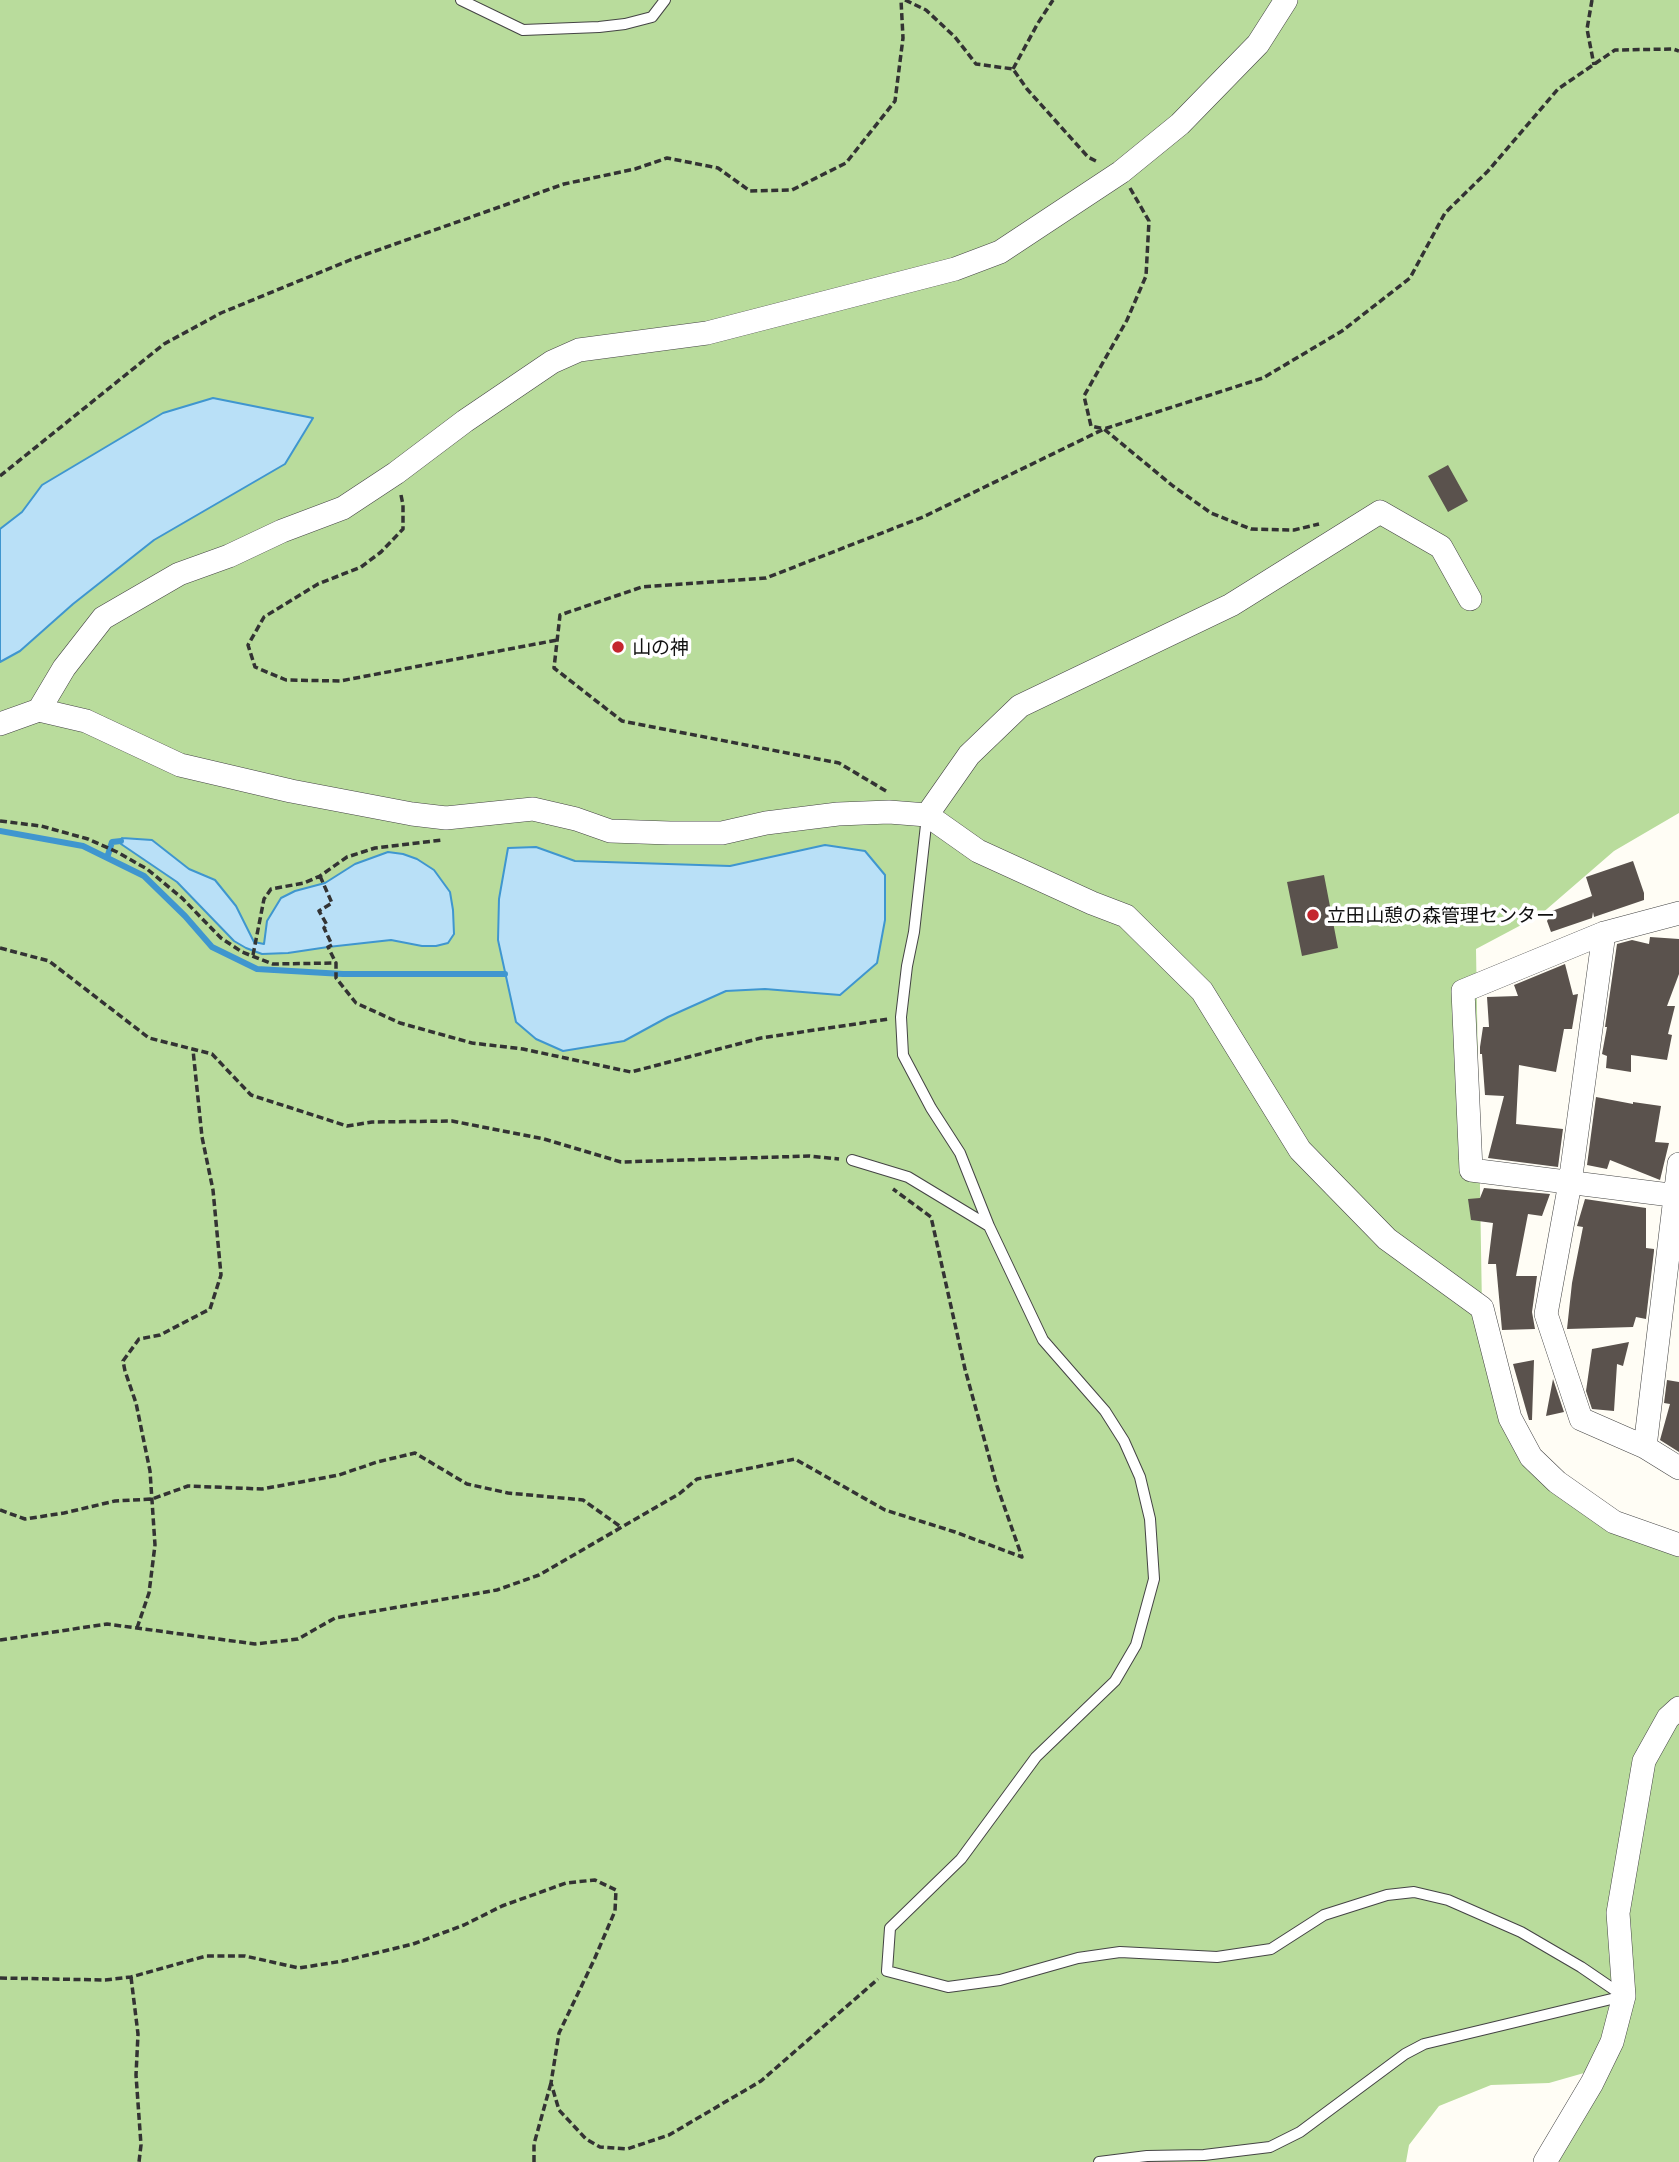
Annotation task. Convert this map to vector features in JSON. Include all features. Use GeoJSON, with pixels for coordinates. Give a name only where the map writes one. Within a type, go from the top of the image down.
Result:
{"type":"FeatureCollection","features":[{"type":"Feature","properties":{"kind":"street"},"geometry":{"type":"LineString","coordinates":[[39,710],[64,668],[103,618],[179,574],[343,508],[552,362],[579,350],[707,333],[955,269],[1000,252],[1121,172],[1180,124],[1258,44],[1286,0]]}},
{"type":"Feature","properties":{"kind":"street"},"geometry":{"type":"LineString","coordinates":[[927,815],[969,755],[1020,706],[1231,605],[1380,512],[1441,547],[1470,599]]}},
{"type":"Feature","properties":{"kind":"street"},"geometry":{"type":"LineString","coordinates":[[0,724],[39,710],[86,721],[180,765],[280,788],[412,814],[446,818],[533,809],[576,819],[610,831],[722,833],[766,823],[838,814],[889,812],[927,815],[978,850],[1126,916],[1202,991],[1300,1150],[1387,1239],[1482,1308],[1510,1418],[1531,1457],[1557,1482],[1614,1522],[1679,1545]]}},
{"type":"Feature","properties":{"kind":"street"},"geometry":{"type":"LineString","coordinates":[[1677,1195],[1471,1170],[1463,991],[1604,933],[1679,913]]}},
{"type":"Feature","properties":{"kind":"street"},"geometry":{"type":"LineString","coordinates":[[1604,933],[1570,1182],[1546,1314],[1581,1419],[1645,1447],[1679,1468]]}},
{"type":"Feature","properties":{"kind":"street"},"geometry":{"type":"LineString","coordinates":[[1645,1447],[1679,1164]]}},
{"type":"Feature","properties":{"kind":"street"},"geometry":{"type":"LineString","coordinates":[[1545,2162],[1612,2042],[1624,1996],[1618,1913],[1644,1760],[1668,1718],[1679,1708]]}},
{"type":"Feature","properties":{"kind":"lane"},"geometry":{"type":"LineString","coordinates":[[461,0],[523,30],[625,24],[652,17],[665,0]]}},
{"type":"Feature","properties":{"kind":"lane"},"geometry":{"type":"LineString","coordinates":[[927,815],[901,1017],[903,1055],[931,1108],[960,1153],[989,1226],[1043,1340],[1105,1410],[1124,1441],[1140,1477],[1147,1509],[1154,1579],[1136,1646],[1115,1681],[1036,1758],[961,1859],[890,1928],[887,1970],[948,1987],[1000,1980],[1078,1958],[1120,1952],[1217,1957],[1271,1949],[1324,1915],[1387,1895],[1415,1892],[1448,1900],[1521,1931],[1624,1996]]}},
{"type":"Feature","properties":{"kind":"lane"},"geometry":{"type":"LineString","coordinates":[[852,1160],[908,1177],[989,1226]]}},
{"type":"Feature","properties":{"kind":"lane"},"geometry":{"type":"LineString","coordinates":[[1099,2162],[1147,2156],[1204,2155],[1270,2147],[1300,2132],[1405,2054],[1424,2043],[1624,1996]]}},
{"type":"Feature","properties":{"kind":"path"},"geometry":{"type":"LineString","coordinates":[[0,476],[164,344],[221,313],[350,260],[564,184],[635,169],[667,158],[718,168],[750,191],[792,190],[846,163],[895,101],[903,38],[903,0],[926,10],[955,37],[976,64],[1013,69],[1027,89],[1088,158],[1121,172],[1149,221],[1146,276],[1127,320],[1084,396],[1091,426],[1104,429],[1173,486],[1211,513],[1251,529],[1294,530],[1319,524]]}},
{"type":"Feature","properties":{"kind":"path"},"geometry":{"type":"LineString","coordinates":[[1013,69],[1053,0]]}},
{"type":"Feature","properties":{"kind":"path"},"geometry":{"type":"LineString","coordinates":[[1592,0],[1587,29],[1594,65]]}},
{"type":"Feature","properties":{"kind":"path"},"geometry":{"type":"LineString","coordinates":[[894,796],[839,763],[622,721],[554,668],[560,615],[642,587],[766,578],[923,517],[1104,429],[1263,378],[1342,331],[1410,278],[1445,213],[1488,171],[1558,89],[1615,50],[1673,48],[1679,51]]}},
{"type":"Feature","properties":{"kind":"path"},"geometry":{"type":"LineString","coordinates":[[396,473],[403,505],[403,529],[381,552],[361,567],[318,584],[264,617],[248,645],[255,667],[286,680],[340,681],[557,640]]}},
{"type":"Feature","properties":{"kind":"path"},"geometry":{"type":"LineString","coordinates":[[0,821],[41,826],[104,845],[117,852],[147,869],[182,898],[221,938],[242,952],[273,964],[336,963]]}},
{"type":"Feature","properties":{"kind":"path"},"geometry":{"type":"LineString","coordinates":[[253,956],[264,899],[271,889],[304,883],[320,876],[347,857],[375,848],[450,838]]}},
{"type":"Feature","properties":{"kind":"path"},"geometry":{"type":"LineString","coordinates":[[320,876],[332,903],[319,911],[327,925],[324,928],[331,945],[328,947],[336,963],[336,978],[356,1003],[400,1023],[472,1043],[523,1049],[631,1072],[761,1038],[843,1028],[901,1017]]}},
{"type":"Feature","properties":{"kind":"path"},"geometry":{"type":"LineString","coordinates":[[0,948],[49,961],[149,1038],[212,1054],[251,1095],[347,1126],[372,1122],[452,1121],[544,1139],[621,1162],[809,1156],[852,1160]]}},
{"type":"Feature","properties":{"kind":"path"},"geometry":{"type":"LineString","coordinates":[[137,1628],[149,1593],[155,1545],[150,1471],[136,1403],[123,1361],[139,1339],[160,1335],[210,1309],[221,1275],[213,1190],[202,1137],[193,1050]]}},
{"type":"Feature","properties":{"kind":"path"},"geometry":{"type":"LineString","coordinates":[[0,1640],[107,1624],[255,1644],[298,1639],[335,1618],[497,1590],[539,1576],[679,1494],[697,1479],[794,1459],[885,1510],[1022,1557],[997,1486],[968,1382],[931,1217],[884,1182]]}},
{"type":"Feature","properties":{"kind":"path"},"geometry":{"type":"LineString","coordinates":[[0,1510],[25,1519],[115,1502],[152,1499],[188,1486],[262,1489],[339,1475],[415,1453],[467,1484],[508,1493],[583,1500],[621,1527]]}},
{"type":"Feature","properties":{"kind":"path"},"geometry":{"type":"LineString","coordinates":[[0,1978],[105,1980],[131,1977],[206,1956],[245,1956],[299,1968],[343,1961],[413,1944],[464,1925],[502,1906],[566,1883],[595,1880],[616,1890],[615,1911],[559,2033],[551,2082],[534,2144],[534,2162]]}},
{"type":"Feature","properties":{"kind":"path"},"geometry":{"type":"LineString","coordinates":[[551,2082],[559,2110],[586,2139],[600,2147],[627,2149],[638,2146],[669,2135],[761,2081],[887,1970]]}},
{"type":"Feature","properties":{"kind":"path"},"geometry":{"type":"LineString","coordinates":[[131,1977],[138,2034],[136,2075],[141,2145],[139,2162]]}},
{"type":"Feature","properties":{"kind":"green space"},"geometry":{"type":"Polygon","coordinates":[[[0,0],[1679,0],[1679,813],[1614,851],[1540,915],[1476,949],[1482,1308],[1510,1418],[1557,1482],[1679,1545],[1679,2162],[1545,2162],[1598,2069],[1549,2083],[1491,2085],[1439,2106],[1409,2145],[1406,2162],[0,2162],[0,0]]]}},
{"type":"Feature","properties":{"kind":"water"},"geometry":{"type":"Polygon","coordinates":[[[213,398],[313,418],[285,464],[154,540],[73,604],[20,651],[0,662],[0,529],[22,512],[42,485],[163,413],[213,398]]]}},
{"type":"Feature","properties":{"kind":"water"},"geometry":{"type":"Polygon","coordinates":[[[122,838],[152,840],[189,869],[215,880],[236,906],[254,942],[264,944],[267,921],[281,898],[295,891],[325,883],[355,864],[388,852],[417,859],[434,870],[450,892],[454,934],[448,943],[436,946],[391,940],[262,954],[234,941],[177,882],[121,844],[122,838]]]}},
{"type":"Feature","properties":{"kind":"water"},"geometry":{"type":"Polygon","coordinates":[[[825,845],[865,851],[885,875],[885,920],[877,963],[840,995],[765,989],[726,991],[668,1017],[624,1041],[563,1051],[536,1039],[516,1022],[498,940],[499,899],[508,848],[536,847],[575,861],[730,866],[825,845]]]}},
{"type":"Feature","properties":{"kind":"building"},"geometry":{"type":"Polygon","coordinates":[[[1448,465],[1468,501],[1448,512],[1428,476],[1448,465]]]}},
{"type":"Feature","properties":{"kind":"building"},"geometry":{"type":"Polygon","coordinates":[[[1633,861],[1644,900],[1594,917],[1593,912],[1592,918],[1551,932],[1547,921],[1552,911],[1592,896],[1586,877],[1633,861]]]}},
{"type":"Feature","properties":{"kind":"building","name":"立田山憩の森管理センター"},"geometry":{"type":"Polygon","coordinates":[[[1324,875],[1338,948],[1302,956],[1287,882],[1324,875]]]}},
{"type":"Feature","properties":{"kind":"building"},"geometry":{"type":"Polygon","coordinates":[[[1650,937],[1679,939],[1679,974],[1667,1006],[1675,1006],[1668,1034],[1672,1035],[1667,1060],[1631,1055],[1631,1072],[1606,1068],[1607,1056],[1602,1054],[1617,944],[1632,940],[1649,944],[1650,937]]]}},
{"type":"Feature","properties":{"kind":"building"},"geometry":{"type":"Polygon","coordinates":[[[1565,964],[1573,995],[1578,994],[1572,1029],[1564,1029],[1556,1072],[1519,1065],[1516,1124],[1563,1129],[1558,1167],[1488,1158],[1504,1096],[1485,1095],[1480,1047],[1483,1027],[1489,1027],[1487,997],[1518,996],[1514,985],[1565,964]]]}},
{"type":"Feature","properties":{"kind":"building"},"geometry":{"type":"Polygon","coordinates":[[[1596,1097],[1661,1106],[1655,1142],[1669,1143],[1660,1180],[1610,1160],[1607,1169],[1587,1165],[1596,1097]]]}},
{"type":"Feature","properties":{"kind":"building"},"geometry":{"type":"Polygon","coordinates":[[[1484,1188],[1550,1194],[1542,1216],[1528,1214],[1516,1276],[1537,1276],[1532,1312],[1535,1329],[1502,1330],[1496,1264],[1488,1264],[1493,1223],[1471,1220],[1468,1199],[1480,1198],[1484,1188]]]}},
{"type":"Feature","properties":{"kind":"building"},"geometry":{"type":"Polygon","coordinates":[[[1585,1199],[1646,1208],[1646,1248],[1654,1251],[1646,1319],[1636,1317],[1633,1327],[1567,1329],[1572,1283],[1583,1227],[1577,1226],[1585,1199]]]}},
{"type":"Feature","properties":{"kind":"building"},"geometry":{"type":"Polygon","coordinates":[[[1629,1342],[1623,1366],[1617,1364],[1614,1411],[1592,1409],[1586,1391],[1592,1349],[1629,1342]]]}},
{"type":"Feature","properties":{"kind":"building"},"geometry":{"type":"Polygon","coordinates":[[[1534,1360],[1532,1420],[1529,1420],[1513,1364],[1534,1360]]]}},
{"type":"Feature","properties":{"kind":"building"},"geometry":{"type":"Polygon","coordinates":[[[1553,1379],[1564,1412],[1546,1416],[1553,1379]]]}},
{"type":"Feature","properties":{"kind":"building"},"geometry":{"type":"Polygon","coordinates":[[[1667,1380],[1679,1382],[1679,1452],[1660,1440],[1670,1404],[1664,1403],[1667,1380]]]}},
{"type":"Feature","properties":{"kind":"waterway"},"geometry":{"type":"LineString","coordinates":[[0,831],[83,846],[144,876],[212,947],[257,969],[343,974],[505,974]]}},
{"type":"Feature","properties":{"kind":"waterway"},"geometry":{"type":"LineString","coordinates":[[107,858],[112,842],[121,841]]}},
{"type":"Feature","properties":{"kind":"place","name":"山の神"},"geometry":{"type":"Point","coordinates":[618,647]}},
{"type":"Feature","properties":{"kind":"place","name":"立田山憩の森管理センター"},"geometry":{"type":"Point","coordinates":[1313,915]}}]}
